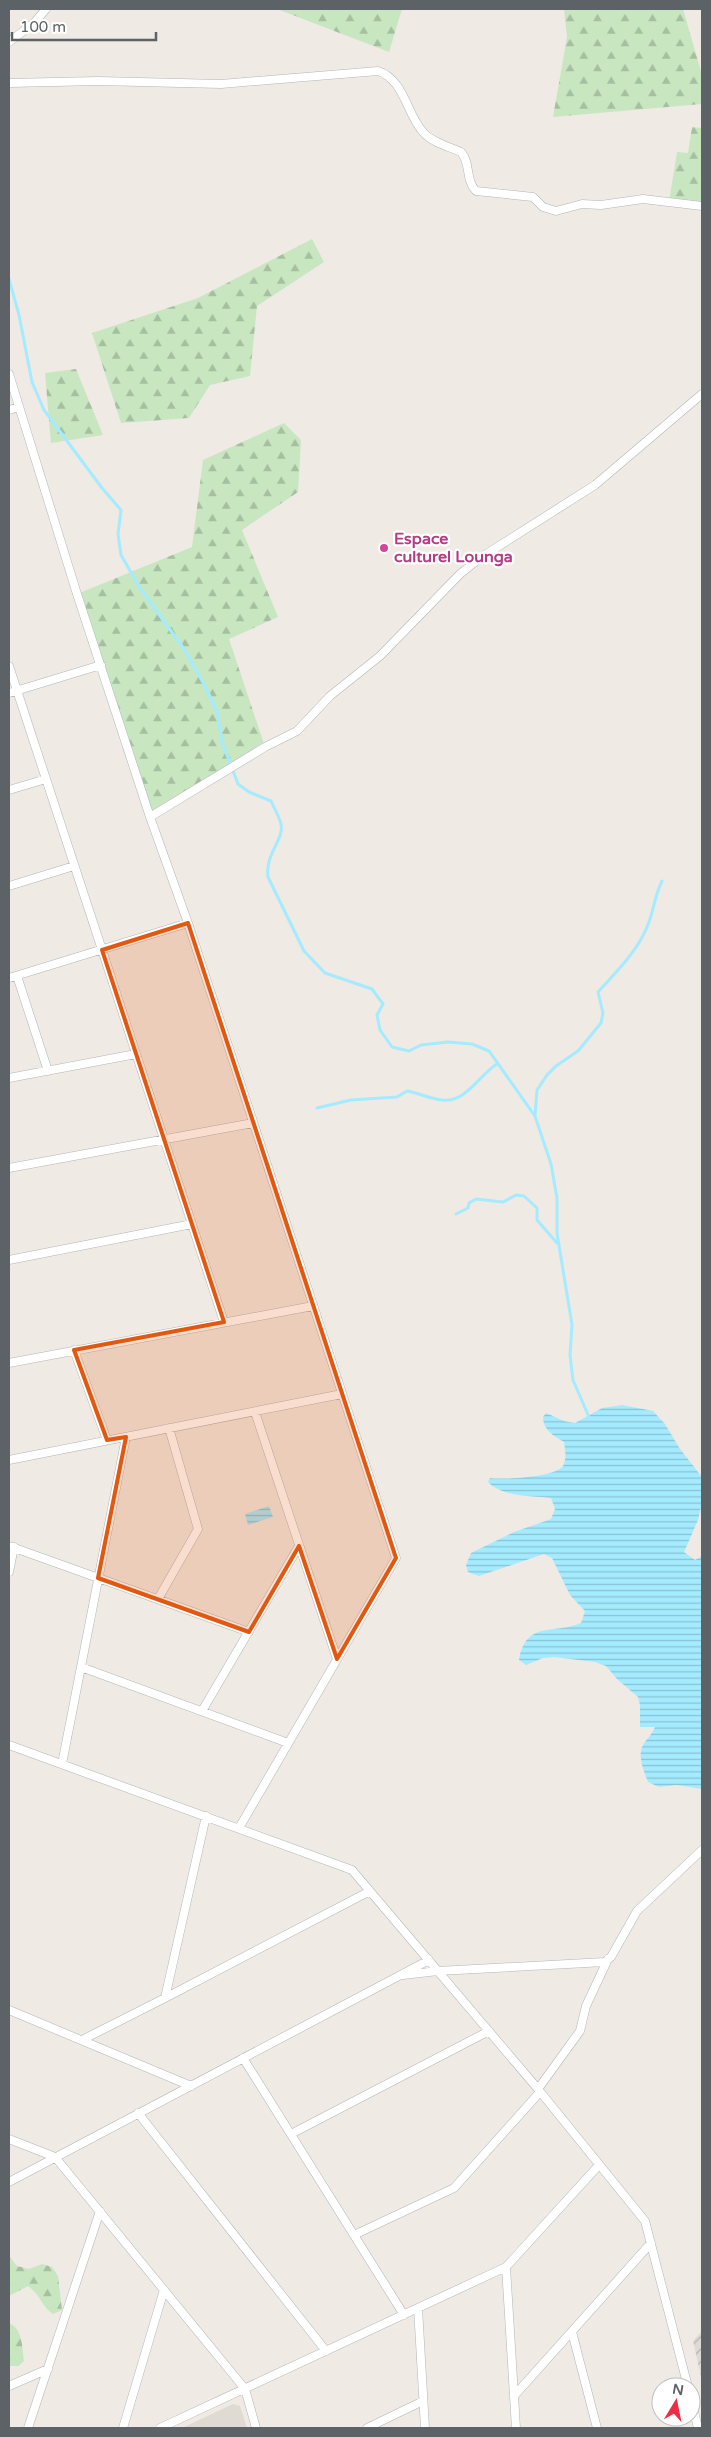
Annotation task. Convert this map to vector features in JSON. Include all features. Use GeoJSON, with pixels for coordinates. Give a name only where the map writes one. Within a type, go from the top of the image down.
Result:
{"type":"FeatureCollection","features":[{"type":"Feature","properties":{"kind":"street"},"geometry":{"type":"LineString","coordinates":[[9,42],[34,23],[46,9]]}},
{"type":"Feature","properties":{"kind":"street"},"geometry":{"type":"LineString","coordinates":[[9,83],[98,81],[221,84],[378,71],[386,74],[396,84],[423,133],[461,152],[465,157],[471,185],[476,191],[533,198],[543,207],[556,211],[582,204],[601,205],[643,199],[702,206]]}},
{"type":"Feature","properties":{"kind":"street"},"geometry":{"type":"LineString","coordinates":[[9,374],[150,818],[188,923],[396,1558],[239,1828]]}},
{"type":"Feature","properties":{"kind":"street"},"geometry":{"type":"LineString","coordinates":[[150,818],[265,747],[297,730],[330,696],[380,656],[460,574],[480,558],[595,485],[702,394]]}},
{"type":"Feature","properties":{"kind":"street"},"geometry":{"type":"LineString","coordinates":[[9,410],[20,407]]}},
{"type":"Feature","properties":{"kind":"street"},"geometry":{"type":"LineString","coordinates":[[13,691],[101,665]]}},
{"type":"Feature","properties":{"kind":"street"},"geometry":{"type":"LineString","coordinates":[[9,666],[13,691],[46,779],[224,1322]]}},
{"type":"Feature","properties":{"kind":"street"},"geometry":{"type":"LineString","coordinates":[[9,790],[46,779]]}},
{"type":"Feature","properties":{"kind":"street"},"geometry":{"type":"LineString","coordinates":[[9,886],[74,866]]}},
{"type":"Feature","properties":{"kind":"street"},"geometry":{"type":"LineString","coordinates":[[9,978],[188,923]]}},
{"type":"Feature","properties":{"kind":"street"},"geometry":{"type":"LineString","coordinates":[[17,976],[48,1071]]}},
{"type":"Feature","properties":{"kind":"street"},"geometry":{"type":"LineString","coordinates":[[9,1078],[136,1054]]}},
{"type":"Feature","properties":{"kind":"street"},"geometry":{"type":"LineString","coordinates":[[9,1168],[254,1123]]}},
{"type":"Feature","properties":{"kind":"street"},"geometry":{"type":"LineString","coordinates":[[9,1260],[192,1224]]}},
{"type":"Feature","properties":{"kind":"street"},"geometry":{"type":"LineString","coordinates":[[9,1362],[313,1306]]}},
{"type":"Feature","properties":{"kind":"street"},"geometry":{"type":"LineString","coordinates":[[74,1350],[107,1440]]}},
{"type":"Feature","properties":{"kind":"street"},"geometry":{"type":"LineString","coordinates":[[9,1460],[342,1394]]}},
{"type":"Feature","properties":{"kind":"street"},"geometry":{"type":"LineString","coordinates":[[255,1412],[337,1659]]}},
{"type":"Feature","properties":{"kind":"street"},"geometry":{"type":"LineString","coordinates":[[158,1599],[198,1529],[169,1428]]}},
{"type":"Feature","properties":{"kind":"street"},"geometry":{"type":"LineString","coordinates":[[62,1764],[126,1437]]}},
{"type":"Feature","properties":{"kind":"street"},"geometry":{"type":"LineString","coordinates":[[9,1572],[11,1546],[249,1632]]}},
{"type":"Feature","properties":{"kind":"street"},"geometry":{"type":"LineString","coordinates":[[202,1711],[299,1546]]}},
{"type":"Feature","properties":{"kind":"street"},"geometry":{"type":"LineString","coordinates":[[81,1667],[288,1743]]}},
{"type":"Feature","properties":{"kind":"street"},"geometry":{"type":"LineString","coordinates":[[9,1745],[352,1870],[489,2031],[645,2221],[685,2377]]}},
{"type":"Feature","properties":{"kind":"street"},"geometry":{"type":"LineString","coordinates":[[165,1998],[206,1816]]}},
{"type":"Feature","properties":{"kind":"street"},"geometry":{"type":"LineString","coordinates":[[354,2235],[454,2188],[539,2091],[580,2031],[586,2006],[608,1959],[637,1911],[702,1850]]}},
{"type":"Feature","properties":{"kind":"street"},"geometry":{"type":"LineString","coordinates":[[82,2040],[370,1891]]}},
{"type":"Feature","properties":{"kind":"street"},"geometry":{"type":"LineString","coordinates":[[399,1976],[438,1971],[605,1962],[608,1959]]}},
{"type":"Feature","properties":{"kind":"street"},"geometry":{"type":"LineString","coordinates":[[9,2182],[429,1960]]}},
{"type":"Feature","properties":{"kind":"street"},"geometry":{"type":"LineString","coordinates":[[9,2010],[191,2086]]}},
{"type":"Feature","properties":{"kind":"street"},"geometry":{"type":"LineString","coordinates":[[290,2134],[489,2031]]}},
{"type":"Feature","properties":{"kind":"street"},"geometry":{"type":"LineString","coordinates":[[243,2058],[404,2315]]}},
{"type":"Feature","properties":{"kind":"street"},"geometry":{"type":"LineString","coordinates":[[138,2114],[326,2351]]}},
{"type":"Feature","properties":{"kind":"street"},"geometry":{"type":"LineString","coordinates":[[9,2138],[55,2157],[245,2389],[256,2428]]}},
{"type":"Feature","properties":{"kind":"street"},"geometry":{"type":"LineString","coordinates":[[160,2428],[506,2267],[600,2165]]}},
{"type":"Feature","properties":{"kind":"street"},"geometry":{"type":"LineString","coordinates":[[28,2428],[100,2211]]}},
{"type":"Feature","properties":{"kind":"street"},"geometry":{"type":"LineString","coordinates":[[514,2396],[651,2244]]}},
{"type":"Feature","properties":{"kind":"street"},"geometry":{"type":"LineString","coordinates":[[506,2267],[516,2428]]}},
{"type":"Feature","properties":{"kind":"street"},"geometry":{"type":"LineString","coordinates":[[123,2428],[164,2290]]}},
{"type":"Feature","properties":{"kind":"street"},"geometry":{"type":"LineString","coordinates":[[418,2308],[425,2428]]}},
{"type":"Feature","properties":{"kind":"street"},"geometry":{"type":"LineString","coordinates":[[572,2332],[597,2428]]}},
{"type":"Feature","properties":{"kind":"street"},"geometry":{"type":"LineString","coordinates":[[9,2386],[48,2370]]}},
{"type":"Feature","properties":{"kind":"street"},"geometry":{"type":"LineString","coordinates":[[366,2428],[423,2401]]}},
{"type":"Feature","properties":{"kind":"highlighted area"},"geometry":{"type":"Polygon","coordinates":[[[188,923],[396,1558],[337,1659],[299,1546],[249,1632],[98,1578],[126,1437],[107,1440],[74,1350],[224,1322],[102,950],[188,923]]]}},
{"type":"Feature","properties":{"kind":"shaded area"},"geometry":{"type":"Polygon","coordinates":[[[702,2331],[702,2381],[693,2341],[702,2331]]]}},
{"type":"Feature","properties":{"kind":"shaded area"},"geometry":{"type":"Polygon","coordinates":[[[233,2404],[240,2406],[247,2428],[182,2428],[233,2404]]]}},
{"type":"Feature","properties":{"kind":"green space"},"geometry":{"type":"Polygon","coordinates":[[[277,9],[402,9],[389,52],[277,9]]]}},
{"type":"Feature","properties":{"kind":"green space"},"geometry":{"type":"Polygon","coordinates":[[[564,9],[683,9],[702,75],[702,104],[553,117],[567,37],[564,9]]]}},
{"type":"Feature","properties":{"kind":"green space"},"geometry":{"type":"Polygon","coordinates":[[[692,127],[702,128],[702,206],[669,202],[677,152],[688,153],[692,127]]]}},
{"type":"Feature","properties":{"kind":"green space"},"geometry":{"type":"Polygon","coordinates":[[[312,239],[324,262],[257,306],[250,376],[210,385],[189,418],[121,423],[92,333],[198,298],[312,239]]]}},
{"type":"Feature","properties":{"kind":"green space"},"geometry":{"type":"Polygon","coordinates":[[[76,369],[103,435],[51,443],[45,373],[76,369]]]}},
{"type":"Feature","properties":{"kind":"green space"},"geometry":{"type":"Polygon","coordinates":[[[284,423],[301,440],[298,492],[242,530],[278,617],[229,639],[265,747],[150,817],[77,594],[192,547],[203,460],[284,423]]]}},
{"type":"Feature","properties":{"kind":"green space"},"geometry":{"type":"Polygon","coordinates":[[[9,2256],[17,2266],[29,2269],[42,2264],[52,2267],[58,2276],[62,2310],[53,2314],[28,2286],[9,2296],[9,2256]]]}},
{"type":"Feature","properties":{"kind":"green space"},"geometry":{"type":"Polygon","coordinates":[[[9,2323],[17,2330],[21,2339],[24,2361],[18,2366],[9,2366],[9,2323]]]}},
{"type":"Feature","properties":{"kind":"water"},"geometry":{"type":"Polygon","coordinates":[[[622,1405],[653,1411],[665,1424],[680,1449],[702,1477],[702,1503],[698,1520],[684,1552],[695,1560],[702,1556],[702,1789],[677,1785],[659,1787],[648,1782],[642,1765],[641,1751],[643,1744],[655,1727],[640,1727],[638,1697],[617,1679],[606,1666],[595,1662],[554,1657],[543,1658],[526,1665],[519,1660],[523,1647],[534,1634],[581,1623],[585,1611],[570,1595],[552,1558],[544,1554],[479,1576],[468,1572],[466,1565],[471,1553],[514,1532],[551,1519],[555,1509],[551,1498],[501,1491],[488,1482],[490,1478],[506,1479],[550,1473],[563,1466],[565,1457],[564,1442],[553,1435],[545,1426],[543,1417],[546,1413],[564,1421],[575,1423],[602,1408],[622,1405]]]}},
{"type":"Feature","properties":{"kind":"water"},"geometry":{"type":"Polygon","coordinates":[[[269,1506],[273,1517],[248,1525],[245,1514],[269,1506]]]}},
{"type":"Feature","properties":{"kind":"waterway"},"geometry":{"type":"LineString","coordinates":[[9,279],[19,315],[32,382],[44,410],[102,488],[121,510],[118,534],[121,555],[140,588],[184,649],[205,686],[217,711],[222,742],[238,784],[249,792],[271,801],[278,815],[281,830],[269,861],[268,877],[304,951],[325,973],[372,989],[383,1004],[377,1015],[380,1030],[392,1047],[409,1051],[421,1045],[448,1042],[472,1044],[489,1051],[535,1116],[551,1164],[557,1198],[557,1233],[572,1325],[570,1355],[573,1380],[589,1417]]}},
{"type":"Feature","properties":{"kind":"waterway"},"geometry":{"type":"LineString","coordinates":[[535,1116],[537,1090],[547,1075],[556,1066],[578,1051],[601,1023],[603,1013],[598,992],[640,942],[649,922],[662,881]]}},
{"type":"Feature","properties":{"kind":"waterway"},"geometry":{"type":"LineString","coordinates":[[317,1108],[351,1100],[397,1097],[407,1091],[442,1100],[451,1100],[465,1093],[497,1064]]}},
{"type":"Feature","properties":{"kind":"waterway"},"geometry":{"type":"LineString","coordinates":[[456,1214],[468,1208],[469,1203],[476,1199],[503,1202],[516,1195],[524,1196],[537,1208],[537,1220],[557,1243]]}},
{"type":"Feature","properties":{"kind":"place","name":"Espace culturel Lounga"},"geometry":{"type":"Point","coordinates":[384,548]}}]}
